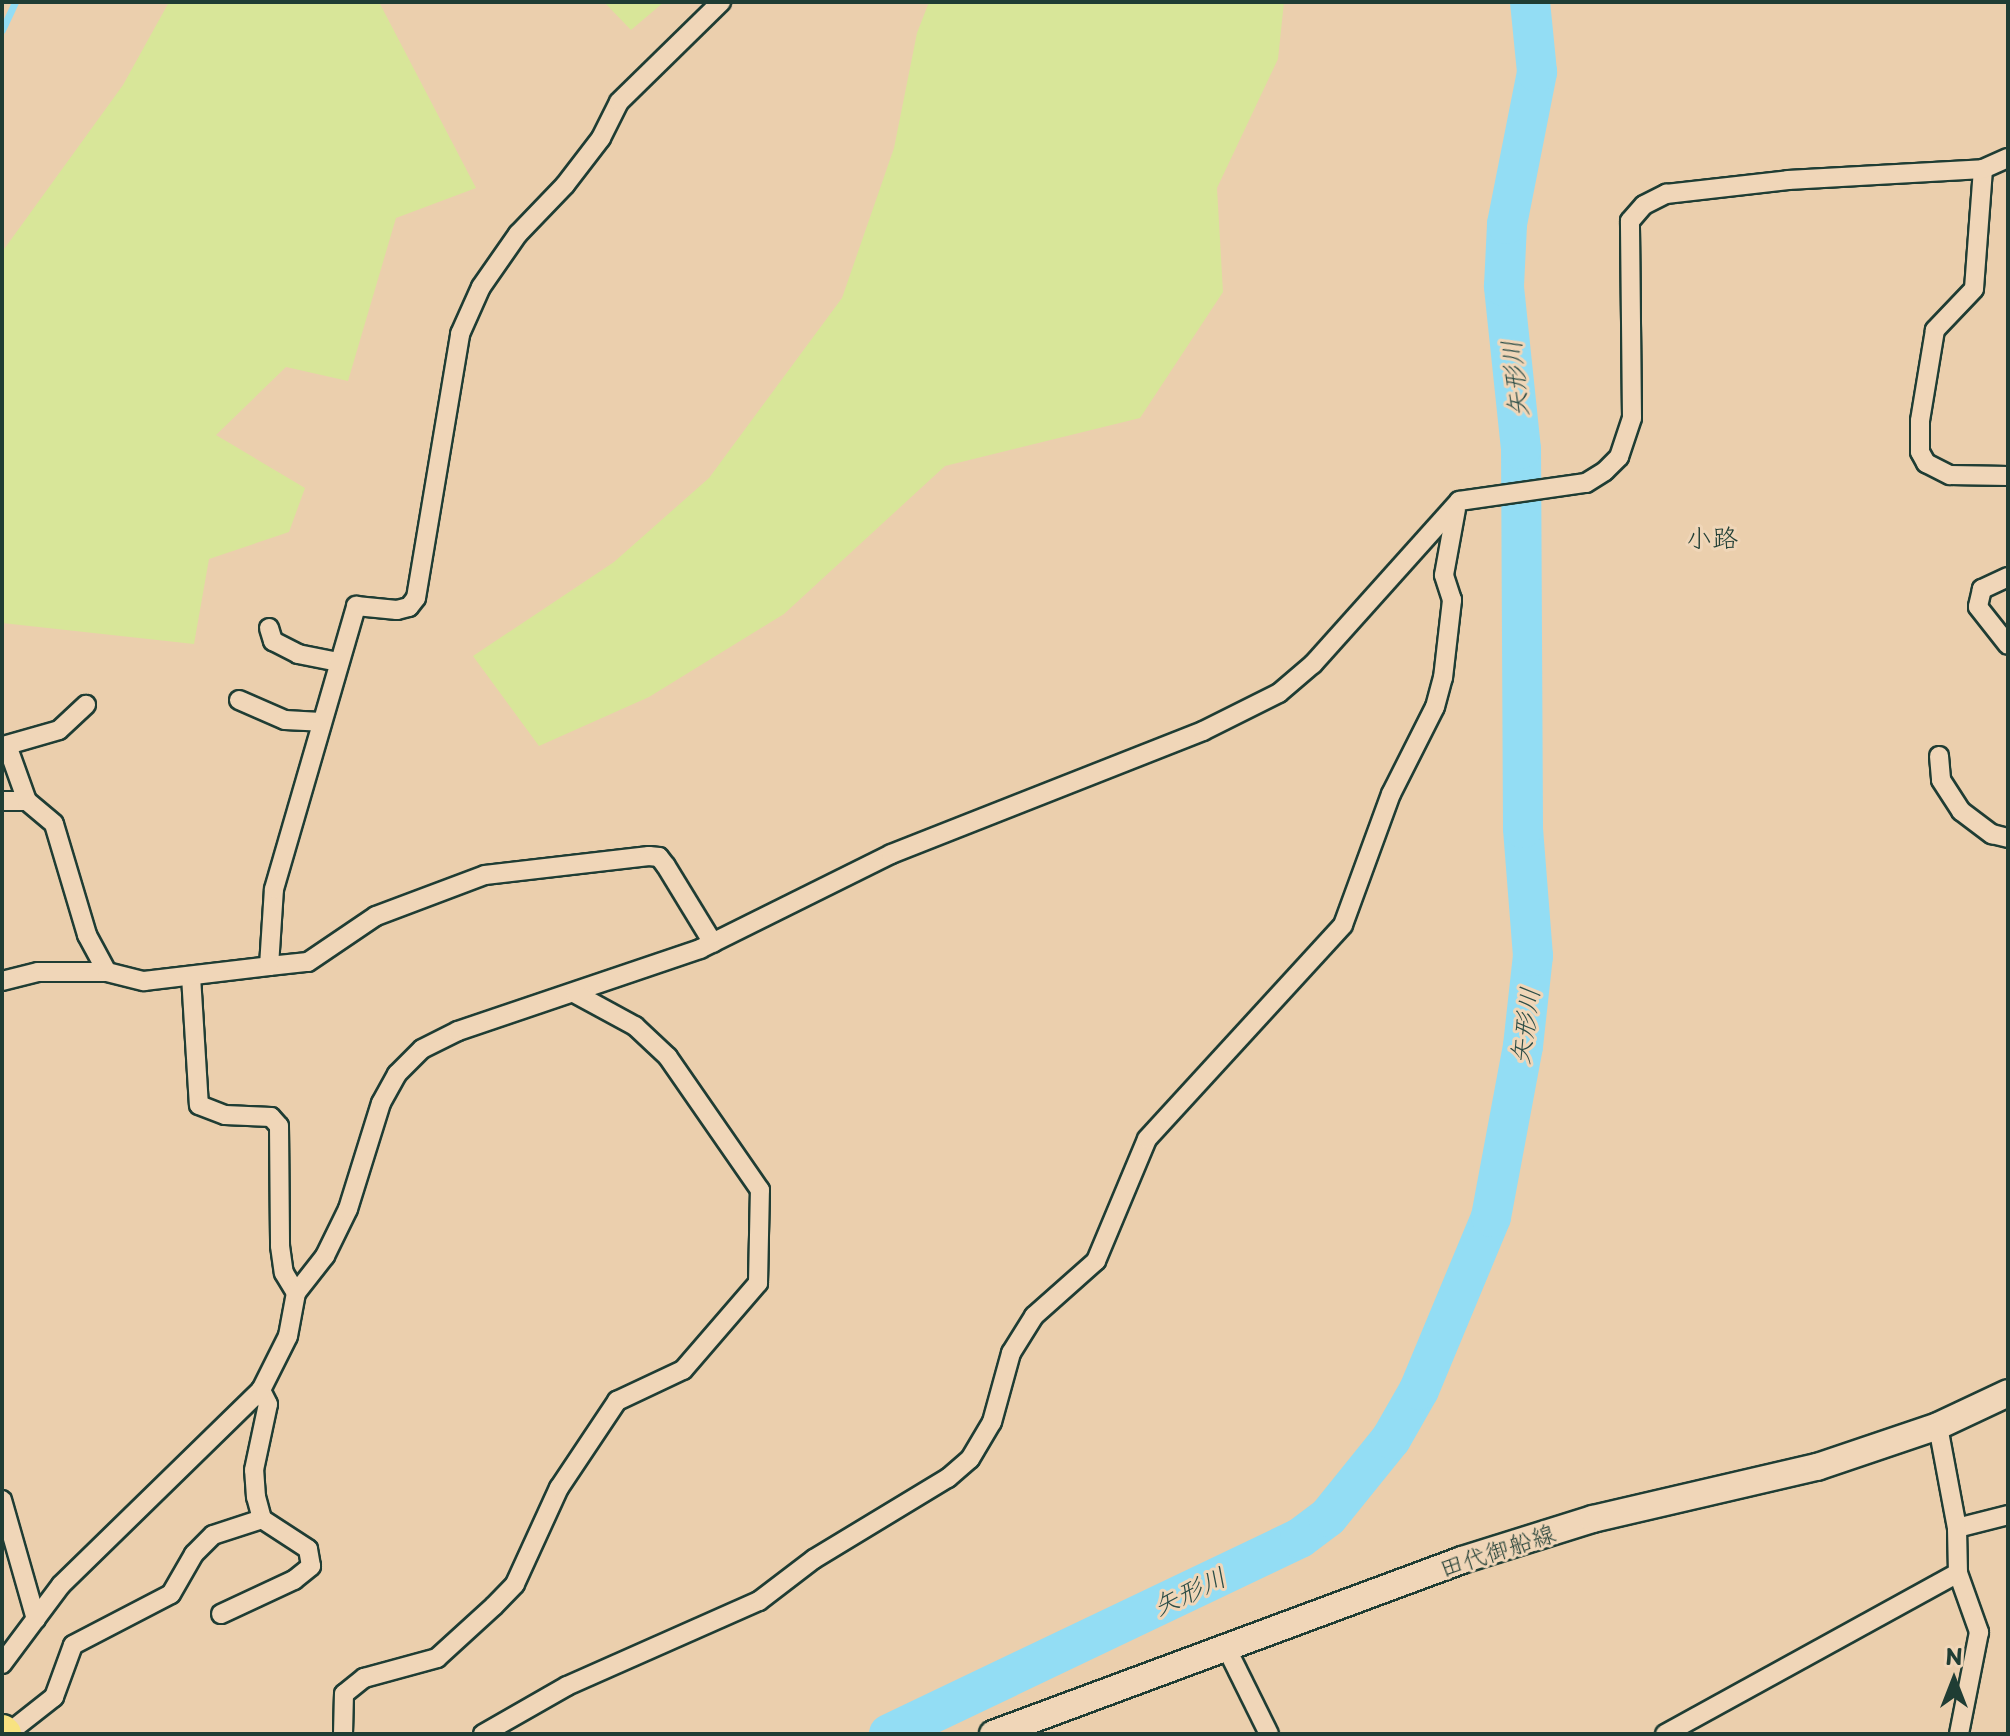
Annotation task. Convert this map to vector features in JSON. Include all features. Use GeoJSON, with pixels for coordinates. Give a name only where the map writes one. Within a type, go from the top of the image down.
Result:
{"type":"FeatureCollection","features":[{"type":"Feature","properties":{"kind":"main road","name":"田代御船線"},"geometry":{"type":"LineString","coordinates":[[993,1734],[1226,1647],[1593,1519],[1817,1467],[1938,1426],[2008,1393]]}},
{"type":"Feature","properties":{"kind":"street"},"geometry":{"type":"LineString","coordinates":[[269,966],[274,889],[356,606],[397,610],[409,607],[416,598],[460,334],[481,287],[518,234],[556,196],[601,138],[619,102],[721,2]]}},
{"type":"Feature","properties":{"kind":"street"},"geometry":{"type":"LineString","coordinates":[[483,1734],[567,1686],[759,1601],[814,1559],[948,1478],[970,1459],[992,1422],[1011,1353],[1034,1316],[1096,1261],[1147,1139],[1343,925],[1391,794],[1435,707],[1443,678],[1452,600],[1444,575],[1459,501],[1474,496],[1576,485],[1605,471],[1628,438],[1632,418],[1630,221],[1644,205],[1666,194],[1788,180],[1983,169],[2008,158]]}},
{"type":"Feature","properties":{"kind":"street"},"geometry":{"type":"LineString","coordinates":[[1983,169],[1974,289],[1935,330],[1922,405],[1920,452],[1926,463],[1950,475],[2008,476]]}},
{"type":"Feature","properties":{"kind":"street"},"geometry":{"type":"LineString","coordinates":[[2,1664],[61,1585],[261,1390],[288,1336],[296,1293],[325,1256],[348,1209],[381,1103],[397,1074],[422,1049],[458,1031],[576,994],[713,943],[891,854],[1068,788],[1279,693],[1313,664],[1425,536],[1456,509]]}},
{"type":"Feature","properties":{"kind":"street"},"geometry":{"type":"LineString","coordinates":[[2008,577],[1982,589],[1978,607],[2008,645]]}},
{"type":"Feature","properties":{"kind":"street"},"geometry":{"type":"LineString","coordinates":[[269,628],[273,641],[285,648],[338,662]]}},
{"type":"Feature","properties":{"kind":"street"},"geometry":{"type":"LineString","coordinates":[[239,700],[285,720],[321,722]]}},
{"type":"Feature","properties":{"kind":"street"},"geometry":{"type":"LineString","coordinates":[[86,705],[59,730],[4,744],[27,801],[54,824],[87,935],[107,972]]}},
{"type":"Feature","properties":{"kind":"street"},"geometry":{"type":"LineString","coordinates":[[1939,756],[1941,780],[1961,811],[1992,834],[2008,838]]}},
{"type":"Feature","properties":{"kind":"street"},"geometry":{"type":"LineString","coordinates":[[2,801],[27,801]]}},
{"type":"Feature","properties":{"kind":"street"},"geometry":{"type":"LineString","coordinates":[[2,981],[38,972],[107,972],[144,981],[308,962],[376,916],[485,875],[649,856],[659,857],[666,866],[713,943]]}},
{"type":"Feature","properties":{"kind":"street"},"geometry":{"type":"LineString","coordinates":[[191,976],[199,1105],[225,1115],[271,1117],[279,1126],[280,1246],[284,1273],[296,1293]]}},
{"type":"Feature","properties":{"kind":"street"},"geometry":{"type":"LineString","coordinates":[[343,1734],[344,1694],[364,1678],[437,1658],[494,1606],[515,1584],[559,1488],[617,1401],[683,1370],[758,1283],[760,1190],[668,1057],[635,1026],[576,994]]}},
{"type":"Feature","properties":{"kind":"street"},"geometry":{"type":"LineString","coordinates":[[221,1614],[294,1580],[311,1566],[308,1549],[262,1519],[254,1470],[268,1404],[261,1390]]}},
{"type":"Feature","properties":{"kind":"street"},"geometry":{"type":"LineString","coordinates":[[1938,1426],[1957,1528],[1958,1573],[1979,1632],[1959,1734]]}},
{"type":"Feature","properties":{"kind":"street"},"geometry":{"type":"LineString","coordinates":[[2,1500],[36,1619]]}},
{"type":"Feature","properties":{"kind":"street"},"geometry":{"type":"LineString","coordinates":[[1957,1528],[2008,1515]]}},
{"type":"Feature","properties":{"kind":"street"},"geometry":{"type":"LineString","coordinates":[[4,1733],[54,1697],[73,1645],[84,1635],[154,1607],[171,1594],[194,1554],[213,1535],[262,1519]]}},
{"type":"Feature","properties":{"kind":"street"},"geometry":{"type":"LineString","coordinates":[[1665,1734],[1958,1573]]}},
{"type":"Feature","properties":{"kind":"street"},"geometry":{"type":"LineString","coordinates":[[1226,1647],[1269,1734]]}},
{"type":"Feature","properties":{"kind":"green space"},"geometry":{"type":"Polygon","coordinates":[[[169,2],[379,2],[476,188],[396,218],[348,381],[286,367],[216,435],[305,488],[289,532],[209,559],[194,644],[2,623],[2,252],[123,85],[169,2]]]}},
{"type":"Feature","properties":{"kind":"green space"},"geometry":{"type":"Polygon","coordinates":[[[604,2],[664,2],[631,30],[604,2]]]}},
{"type":"Feature","properties":{"kind":"green space"},"geometry":{"type":"Polygon","coordinates":[[[929,2],[1284,2],[1278,59],[1217,188],[1223,292],[1140,418],[945,466],[784,614],[649,697],[539,746],[473,656],[614,562],[709,478],[842,298],[894,148],[917,33],[929,2]]]}},
{"type":"Feature","properties":{"kind":"waterway"},"geometry":{"type":"LineString","coordinates":[[2,30],[15,2]]}},
{"type":"Feature","properties":{"kind":"waterway","name":"矢形川"},"geometry":{"type":"LineString","coordinates":[[889,1734],[1300,1538],[1328,1517],[1391,1439],[1419,1390],[1491,1217],[1523,1046],[1533,956],[1523,828],[1521,449],[1504,286],[1507,224],[1537,72],[1530,2]]}},
{"type":"Feature","properties":{"kind":"district","name":"小路"},"geometry":{"type":"Point","coordinates":[1712,537]}}]}
